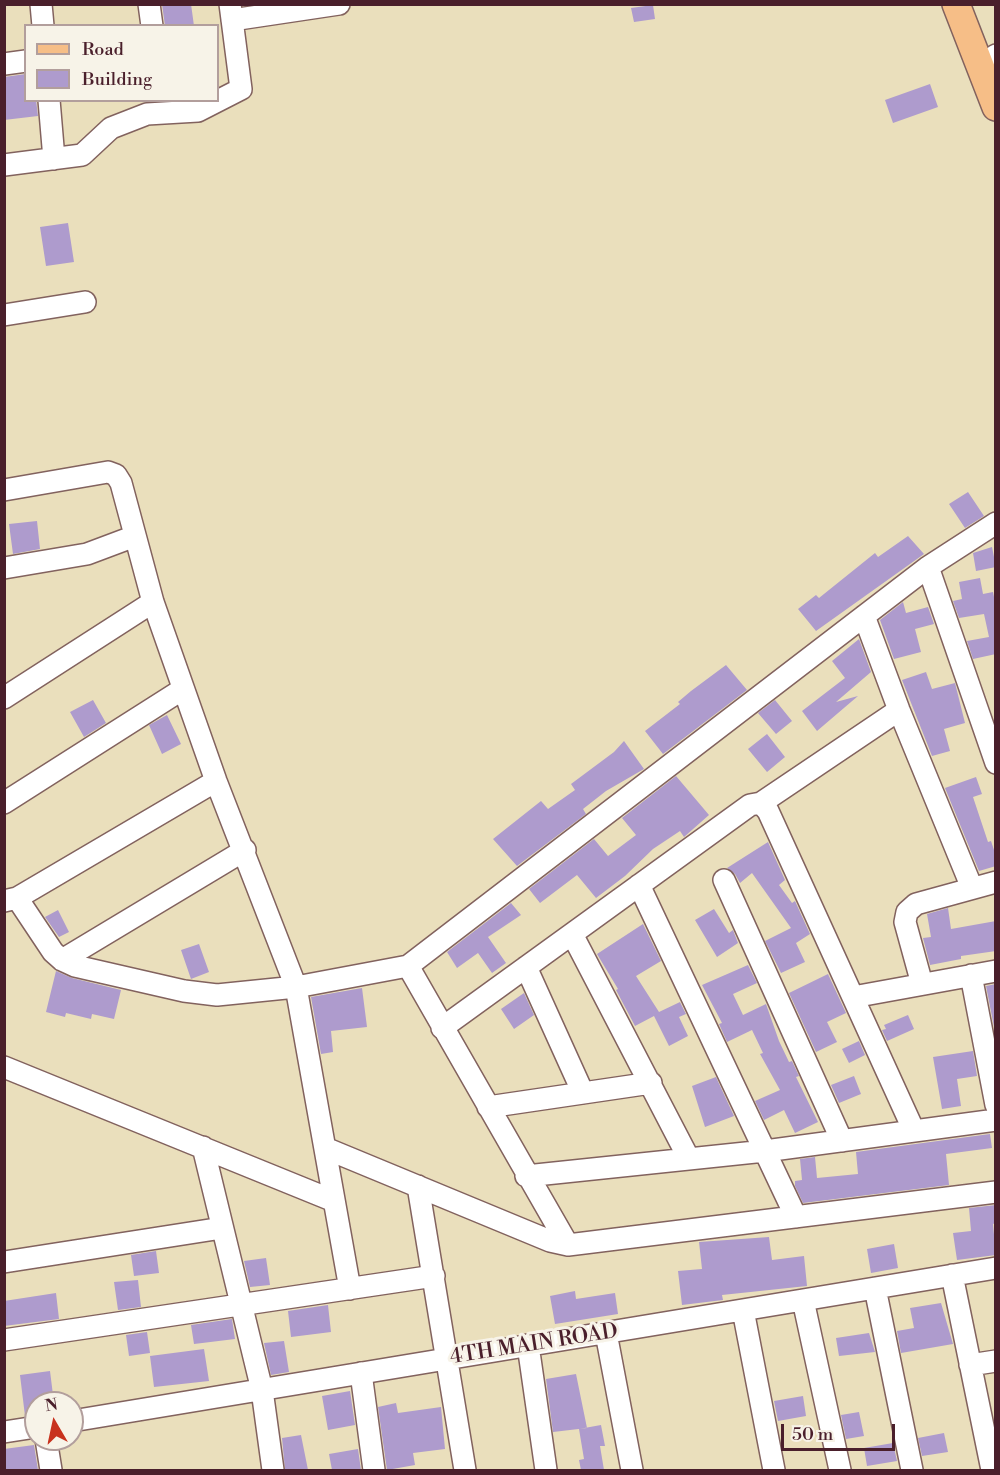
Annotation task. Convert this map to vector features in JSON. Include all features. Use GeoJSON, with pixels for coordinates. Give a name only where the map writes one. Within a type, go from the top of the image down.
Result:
{"type":"FeatureCollection","features":[{"type":"Feature","properties":{"kind":"main road"},"geometry":{"type":"LineString","coordinates":[[956,4],[996,108]]}},
{"type":"Feature","properties":{"kind":"main road"},"geometry":{"type":"LineString","coordinates":[[972,4],[995,58]]}},
{"type":"Feature","properties":{"kind":"street"},"geometry":{"type":"LineString","coordinates":[[41,4],[43,24]]}},
{"type":"Feature","properties":{"kind":"street"},"geometry":{"type":"LineString","coordinates":[[148,4],[152,24]]}},
{"type":"Feature","properties":{"kind":"street"},"geometry":{"type":"LineString","coordinates":[[219,100],[241,89],[231,12],[339,4]]}},
{"type":"Feature","properties":{"kind":"street"},"geometry":{"type":"LineString","coordinates":[[4,64],[24,61]]}},
{"type":"Feature","properties":{"kind":"street"},"geometry":{"type":"LineString","coordinates":[[49,102],[54,159]]}},
{"type":"Feature","properties":{"kind":"street"},"geometry":{"type":"LineString","coordinates":[[4,165],[82,154],[111,128],[164,107],[198,111],[216,102]]}},
{"type":"Feature","properties":{"kind":"street"},"geometry":{"type":"LineString","coordinates":[[4,315],[85,302]]}},
{"type":"Feature","properties":{"kind":"street"},"geometry":{"type":"LineString","coordinates":[[4,490],[108,472],[116,474],[121,483],[153,602],[183,689],[296,987],[350,1289]]}},
{"type":"Feature","properties":{"kind":"street"},"geometry":{"type":"LineString","coordinates":[[216,781],[10,900],[62,960],[75,966],[184,991],[217,995],[296,987],[408,966],[928,567],[994,527]]}},
{"type":"Feature","properties":{"kind":"street"},"geometry":{"type":"LineString","coordinates":[[4,568],[87,554],[135,536]]}},
{"type":"Feature","properties":{"kind":"street"},"geometry":{"type":"LineString","coordinates":[[928,567],[996,763]]}},
{"type":"Feature","properties":{"kind":"street"},"geometry":{"type":"LineString","coordinates":[[4,698],[153,602]]}},
{"type":"Feature","properties":{"kind":"street"},"geometry":{"type":"LineString","coordinates":[[864,616],[899,710],[972,888]]}},
{"type":"Feature","properties":{"kind":"street"},"geometry":{"type":"LineString","coordinates":[[4,803],[183,689]]}},
{"type":"Feature","properties":{"kind":"street"},"geometry":{"type":"LineString","coordinates":[[441,1028],[750,805],[761,803],[899,710]]}},
{"type":"Feature","properties":{"kind":"street"},"geometry":{"type":"LineString","coordinates":[[761,803],[768,811],[914,1131]]}},
{"type":"Feature","properties":{"kind":"street"},"geometry":{"type":"LineString","coordinates":[[62,960],[245,850]]}},
{"type":"Feature","properties":{"kind":"street"},"geometry":{"type":"LineString","coordinates":[[724,880],[842,1141]]}},
{"type":"Feature","properties":{"kind":"street"},"geometry":{"type":"LineString","coordinates":[[922,984],[905,922],[907,912],[916,904],[996,882]]}},
{"type":"Feature","properties":{"kind":"street"},"geometry":{"type":"LineString","coordinates":[[639,885],[796,1216]]}},
{"type":"Feature","properties":{"kind":"street"},"geometry":{"type":"LineString","coordinates":[[572,934],[688,1157]]}},
{"type":"Feature","properties":{"kind":"street"},"geometry":{"type":"LineString","coordinates":[[408,966],[441,1028],[568,1245]]}},
{"type":"Feature","properties":{"kind":"street"},"geometry":{"type":"LineString","coordinates":[[526,967],[583,1093]]}},
{"type":"Feature","properties":{"kind":"street"},"geometry":{"type":"LineString","coordinates":[[853,997],[996,970]]}},
{"type":"Feature","properties":{"kind":"street"},"geometry":{"type":"LineString","coordinates":[[971,975],[990,1043],[996,1105]]}},
{"type":"Feature","properties":{"kind":"street"},"geometry":{"type":"LineString","coordinates":[[4,1067],[334,1200]]}},
{"type":"Feature","properties":{"kind":"street"},"geometry":{"type":"LineString","coordinates":[[488,1107],[651,1083]]}},
{"type":"Feature","properties":{"kind":"street"},"geometry":{"type":"LineString","coordinates":[[526,1176],[688,1157],[765,1151],[996,1120]]}},
{"type":"Feature","properties":{"kind":"street"},"geometry":{"type":"LineString","coordinates":[[203,1147],[262,1390],[273,1470]]}},
{"type":"Feature","properties":{"kind":"street"},"geometry":{"type":"LineString","coordinates":[[325,1148],[550,1241],[568,1245],[996,1191]]}},
{"type":"Feature","properties":{"kind":"street"},"geometry":{"type":"LineString","coordinates":[[418,1186],[465,1470]]}},
{"type":"Feature","properties":{"kind":"street"},"geometry":{"type":"LineString","coordinates":[[4,1262],[222,1228]]}},
{"type":"Feature","properties":{"kind":"street","name":"4TH MAIN ROAD"},"geometry":{"type":"LineString","coordinates":[[84,1419],[996,1268]]}},
{"type":"Feature","properties":{"kind":"street"},"geometry":{"type":"LineString","coordinates":[[4,1340],[240,1302],[350,1289],[434,1275]]}},
{"type":"Feature","properties":{"kind":"street"},"geometry":{"type":"LineString","coordinates":[[952,1275],[992,1470]]}},
{"type":"Feature","properties":{"kind":"street"},"geometry":{"type":"LineString","coordinates":[[875,1288],[912,1470]]}},
{"type":"Feature","properties":{"kind":"street"},"geometry":{"type":"LineString","coordinates":[[803,1300],[840,1470]]}},
{"type":"Feature","properties":{"kind":"street"},"geometry":{"type":"LineString","coordinates":[[743,1310],[774,1470]]}},
{"type":"Feature","properties":{"kind":"street"},"geometry":{"type":"LineString","coordinates":[[606,1333],[632,1470]]}},
{"type":"Feature","properties":{"kind":"street"},"geometry":{"type":"LineString","coordinates":[[528,1346],[546,1470]]}},
{"type":"Feature","properties":{"kind":"street"},"geometry":{"type":"LineString","coordinates":[[970,1365],[996,1361]]}},
{"type":"Feature","properties":{"kind":"street"},"geometry":{"type":"LineString","coordinates":[[361,1373],[374,1470]]}},
{"type":"Feature","properties":{"kind":"street"},"geometry":{"type":"LineString","coordinates":[[4,1432],[24,1429]]}},
{"type":"Feature","properties":{"kind":"street"},"geometry":{"type":"LineString","coordinates":[[48,1451],[51,1470]]}},
{"type":"Feature","properties":{"kind":"building"},"geometry":{"type":"Polygon","coordinates":[[[162,4],[191,4],[194,24],[165,24],[162,4]]]}},
{"type":"Feature","properties":{"kind":"building"},"geometry":{"type":"Polygon","coordinates":[[[653,5],[655,19],[634,22],[631,8],[653,5]]]}},
{"type":"Feature","properties":{"kind":"building"},"geometry":{"type":"Polygon","coordinates":[[[24,74],[24,102],[36,102],[38,116],[4,120],[4,77],[24,74]]]}},
{"type":"Feature","properties":{"kind":"building"},"geometry":{"type":"Polygon","coordinates":[[[930,84],[938,107],[893,123],[885,100],[930,84]]]}},
{"type":"Feature","properties":{"kind":"building"},"geometry":{"type":"Polygon","coordinates":[[[68,223],[74,262],[46,266],[40,227],[68,223]]]}},
{"type":"Feature","properties":{"kind":"building"},"geometry":{"type":"Polygon","coordinates":[[[968,492],[984,516],[965,528],[949,504],[968,492]]]}},
{"type":"Feature","properties":{"kind":"building"},"geometry":{"type":"Polygon","coordinates":[[[37,521],[40,549],[13,554],[9,524],[37,521]]]}},
{"type":"Feature","properties":{"kind":"building"},"geometry":{"type":"Polygon","coordinates":[[[908,536],[924,554],[816,631],[798,609],[816,595],[819,598],[875,553],[878,557],[908,536]]]}},
{"type":"Feature","properties":{"kind":"building"},"geometry":{"type":"Polygon","coordinates":[[[992,547],[996,567],[976,571],[973,553],[992,547]]]}},
{"type":"Feature","properties":{"kind":"building"},"geometry":{"type":"Polygon","coordinates":[[[980,578],[983,594],[993,592],[996,607],[996,654],[973,659],[967,641],[989,637],[984,614],[959,618],[953,601],[962,599],[959,582],[980,578]]]}},
{"type":"Feature","properties":{"kind":"building"},"geometry":{"type":"Polygon","coordinates":[[[903,602],[906,613],[928,607],[934,624],[915,629],[921,652],[894,659],[880,620],[903,602]]]}},
{"type":"Feature","properties":{"kind":"building"},"geometry":{"type":"Polygon","coordinates":[[[859,639],[871,672],[836,702],[858,696],[817,731],[802,711],[845,678],[832,661],[859,639]]]}},
{"type":"Feature","properties":{"kind":"building"},"geometry":{"type":"Polygon","coordinates":[[[726,665],[747,690],[663,754],[645,731],[680,704],[678,702],[691,691],[726,665]]]}},
{"type":"Feature","properties":{"kind":"building"},"geometry":{"type":"Polygon","coordinates":[[[926,672],[932,689],[955,683],[965,723],[944,729],[950,751],[932,756],[902,680],[926,672]]]}},
{"type":"Feature","properties":{"kind":"building"},"geometry":{"type":"Polygon","coordinates":[[[93,700],[106,723],[84,737],[70,712],[93,700]]]}},
{"type":"Feature","properties":{"kind":"building"},"geometry":{"type":"Polygon","coordinates":[[[775,700],[792,721],[776,734],[758,713],[775,700]]]}},
{"type":"Feature","properties":{"kind":"building"},"geometry":{"type":"Polygon","coordinates":[[[167,715],[181,744],[162,754],[149,725],[167,715]]]}},
{"type":"Feature","properties":{"kind":"building"},"geometry":{"type":"Polygon","coordinates":[[[767,734],[785,757],[767,772],[748,749],[767,734]]]}},
{"type":"Feature","properties":{"kind":"building"},"geometry":{"type":"Polygon","coordinates":[[[624,741],[644,769],[606,791],[583,809],[586,814],[517,866],[493,839],[541,801],[548,809],[575,790],[571,784],[614,752],[624,741]]]}},
{"type":"Feature","properties":{"kind":"building"},"geometry":{"type":"Polygon","coordinates":[[[676,776],[709,815],[684,837],[680,831],[653,849],[625,876],[596,898],[577,875],[540,903],[529,889],[594,839],[608,856],[636,835],[622,818],[676,776]]]}},
{"type":"Feature","properties":{"kind":"building"},"geometry":{"type":"Polygon","coordinates":[[[976,777],[982,794],[973,797],[988,842],[991,841],[996,856],[996,866],[979,871],[945,788],[976,777]]]}},
{"type":"Feature","properties":{"kind":"building"},"geometry":{"type":"Polygon","coordinates":[[[768,842],[785,880],[779,885],[792,903],[795,901],[810,934],[796,943],[805,962],[781,973],[765,941],[791,928],[752,873],[740,883],[735,874],[727,868],[768,842]]]}},
{"type":"Feature","properties":{"kind":"building"},"geometry":{"type":"Polygon","coordinates":[[[511,903],[521,915],[488,937],[506,963],[492,973],[478,953],[457,968],[447,952],[511,903]]]}},
{"type":"Feature","properties":{"kind":"building"},"geometry":{"type":"Polygon","coordinates":[[[948,908],[951,929],[996,921],[996,951],[961,956],[961,959],[930,965],[923,938],[931,937],[927,914],[948,908]]]}},
{"type":"Feature","properties":{"kind":"building"},"geometry":{"type":"Polygon","coordinates":[[[714,909],[729,933],[733,930],[738,943],[717,957],[695,920],[714,909]]]}},
{"type":"Feature","properties":{"kind":"building"},"geometry":{"type":"Polygon","coordinates":[[[58,910],[69,932],[59,937],[45,917],[58,910]]]}},
{"type":"Feature","properties":{"kind":"building"},"geometry":{"type":"Polygon","coordinates":[[[643,924],[661,961],[636,976],[659,1012],[680,1002],[686,1014],[679,1017],[688,1036],[669,1046],[654,1016],[635,1026],[616,990],[618,989],[597,954],[643,924]]]}},
{"type":"Feature","properties":{"kind":"building"},"geometry":{"type":"Polygon","coordinates":[[[199,944],[209,972],[191,979],[181,950],[199,944]]]}},
{"type":"Feature","properties":{"kind":"building"},"geometry":{"type":"Polygon","coordinates":[[[748,965],[757,983],[733,994],[743,1015],[766,1004],[779,1041],[789,1062],[792,1061],[799,1076],[796,1077],[818,1122],[795,1133],[784,1110],[764,1120],[755,1101],[780,1090],[760,1054],[763,1053],[752,1030],[727,1042],[719,1024],[722,1023],[702,985],[748,965]]]}},
{"type":"Feature","properties":{"kind":"building"},"geometry":{"type":"Polygon","coordinates":[[[56,971],[72,978],[121,990],[114,1019],[92,1014],[91,1019],[66,1013],[65,1017],[46,1012],[56,971]]]}},
{"type":"Feature","properties":{"kind":"building"},"geometry":{"type":"Polygon","coordinates":[[[828,974],[846,1013],[827,1022],[837,1042],[816,1052],[789,993],[828,974]]]}},
{"type":"Feature","properties":{"kind":"building"},"geometry":{"type":"Polygon","coordinates":[[[996,984],[996,1026],[994,1027],[986,986],[996,984]]]}},
{"type":"Feature","properties":{"kind":"building"},"geometry":{"type":"Polygon","coordinates":[[[362,988],[367,1027],[331,1031],[333,1052],[321,1054],[311,997],[362,988]]]}},
{"type":"Feature","properties":{"kind":"building"},"geometry":{"type":"Polygon","coordinates":[[[524,993],[534,1015],[514,1029],[501,1009],[524,993]]]}},
{"type":"Feature","properties":{"kind":"building"},"geometry":{"type":"Polygon","coordinates":[[[908,1015],[914,1029],[887,1041],[882,1030],[886,1029],[884,1025],[908,1015]]]}},
{"type":"Feature","properties":{"kind":"building"},"geometry":{"type":"Polygon","coordinates":[[[859,1041],[865,1055],[849,1063],[842,1049],[859,1041]]]}},
{"type":"Feature","properties":{"kind":"building"},"geometry":{"type":"Polygon","coordinates":[[[973,1051],[977,1076],[957,1079],[961,1106],[942,1109],[933,1057],[973,1051]]]}},
{"type":"Feature","properties":{"kind":"building"},"geometry":{"type":"Polygon","coordinates":[[[854,1076],[861,1094],[839,1103],[831,1085],[854,1076]]]}},
{"type":"Feature","properties":{"kind":"building"},"geometry":{"type":"Polygon","coordinates":[[[716,1077],[734,1116],[705,1127],[692,1086],[716,1077]]]}},
{"type":"Feature","properties":{"kind":"building"},"geometry":{"type":"Polygon","coordinates":[[[990,1134],[992,1148],[946,1154],[949,1185],[803,1203],[795,1186],[795,1181],[802,1180],[800,1159],[815,1157],[817,1178],[858,1174],[856,1152],[990,1134]]]}},
{"type":"Feature","properties":{"kind":"building"},"geometry":{"type":"Polygon","coordinates":[[[996,1205],[996,1223],[993,1224],[996,1255],[957,1260],[953,1233],[971,1231],[969,1208],[996,1205]]]}},
{"type":"Feature","properties":{"kind":"building"},"geometry":{"type":"Polygon","coordinates":[[[769,1237],[772,1260],[804,1256],[807,1286],[722,1295],[723,1300],[682,1305],[678,1271],[702,1269],[699,1242],[769,1237]]]}},
{"type":"Feature","properties":{"kind":"building"},"geometry":{"type":"Polygon","coordinates":[[[894,1244],[898,1268],[871,1273],[867,1249],[894,1244]]]}},
{"type":"Feature","properties":{"kind":"building"},"geometry":{"type":"Polygon","coordinates":[[[156,1251],[159,1273],[134,1276],[131,1255],[156,1251]]]}},
{"type":"Feature","properties":{"kind":"building"},"geometry":{"type":"Polygon","coordinates":[[[266,1258],[270,1285],[250,1287],[244,1261],[266,1258]]]}},
{"type":"Feature","properties":{"kind":"building"},"geometry":{"type":"Polygon","coordinates":[[[138,1280],[141,1307],[118,1310],[114,1282],[138,1280]]]}},
{"type":"Feature","properties":{"kind":"building"},"geometry":{"type":"Polygon","coordinates":[[[575,1291],[576,1299],[615,1293],[618,1314],[555,1324],[550,1296],[575,1291]]]}},
{"type":"Feature","properties":{"kind":"building"},"geometry":{"type":"Polygon","coordinates":[[[56,1293],[59,1319],[4,1326],[4,1301],[56,1293]]]}},
{"type":"Feature","properties":{"kind":"building"},"geometry":{"type":"Polygon","coordinates":[[[941,1303],[953,1344],[901,1353],[897,1331],[914,1328],[910,1308],[941,1303]]]}},
{"type":"Feature","properties":{"kind":"building"},"geometry":{"type":"Polygon","coordinates":[[[328,1305],[331,1332],[291,1337],[288,1311],[328,1305]]]}},
{"type":"Feature","properties":{"kind":"building"},"geometry":{"type":"Polygon","coordinates":[[[232,1319],[235,1339],[194,1344],[191,1325],[232,1319]]]}},
{"type":"Feature","properties":{"kind":"building"},"geometry":{"type":"Polygon","coordinates":[[[147,1332],[150,1353],[129,1356],[126,1335],[147,1332]]]}},
{"type":"Feature","properties":{"kind":"building"},"geometry":{"type":"Polygon","coordinates":[[[869,1333],[875,1352],[839,1356],[836,1338],[869,1333]]]}},
{"type":"Feature","properties":{"kind":"building"},"geometry":{"type":"Polygon","coordinates":[[[284,1341],[289,1372],[271,1375],[264,1343],[284,1341]]]}},
{"type":"Feature","properties":{"kind":"building"},"geometry":{"type":"Polygon","coordinates":[[[204,1349],[209,1381],[154,1387],[150,1356],[204,1349]]]}},
{"type":"Feature","properties":{"kind":"building"},"geometry":{"type":"Polygon","coordinates":[[[50,1371],[52,1391],[24,1391],[24,1408],[20,1375],[50,1371]]]}},
{"type":"Feature","properties":{"kind":"building"},"geometry":{"type":"Polygon","coordinates":[[[576,1374],[587,1428],[553,1432],[546,1379],[576,1374]]]}},
{"type":"Feature","properties":{"kind":"building"},"geometry":{"type":"Polygon","coordinates":[[[350,1391],[355,1425],[328,1430],[322,1396],[350,1391]]]}},
{"type":"Feature","properties":{"kind":"building"},"geometry":{"type":"Polygon","coordinates":[[[803,1396],[806,1416],[778,1421],[774,1401],[803,1396]]]}},
{"type":"Feature","properties":{"kind":"building"},"geometry":{"type":"Polygon","coordinates":[[[396,1403],[398,1413],[441,1407],[445,1449],[413,1453],[415,1465],[387,1470],[378,1407],[396,1403]]]}},
{"type":"Feature","properties":{"kind":"building"},"geometry":{"type":"Polygon","coordinates":[[[859,1412],[864,1436],[846,1439],[841,1415],[859,1412]]]}},
{"type":"Feature","properties":{"kind":"building"},"geometry":{"type":"Polygon","coordinates":[[[601,1425],[605,1446],[600,1446],[604,1470],[581,1470],[579,1460],[584,1459],[579,1429],[601,1425]]]}},
{"type":"Feature","properties":{"kind":"building"},"geometry":{"type":"Polygon","coordinates":[[[944,1433],[948,1452],[922,1456],[918,1438],[944,1433]]]}},
{"type":"Feature","properties":{"kind":"building"},"geometry":{"type":"Polygon","coordinates":[[[301,1435],[308,1470],[285,1470],[282,1438],[301,1435]]]}},
{"type":"Feature","properties":{"kind":"building"},"geometry":{"type":"Polygon","coordinates":[[[893,1443],[897,1461],[867,1466],[864,1448],[893,1443]]]}},
{"type":"Feature","properties":{"kind":"building"},"geometry":{"type":"Polygon","coordinates":[[[24,1446],[24,1451],[35,1451],[38,1470],[4,1470],[4,1449],[24,1446]]]}},
{"type":"Feature","properties":{"kind":"building"},"geometry":{"type":"Polygon","coordinates":[[[358,1449],[361,1470],[332,1470],[329,1454],[358,1449]]]}}]}
